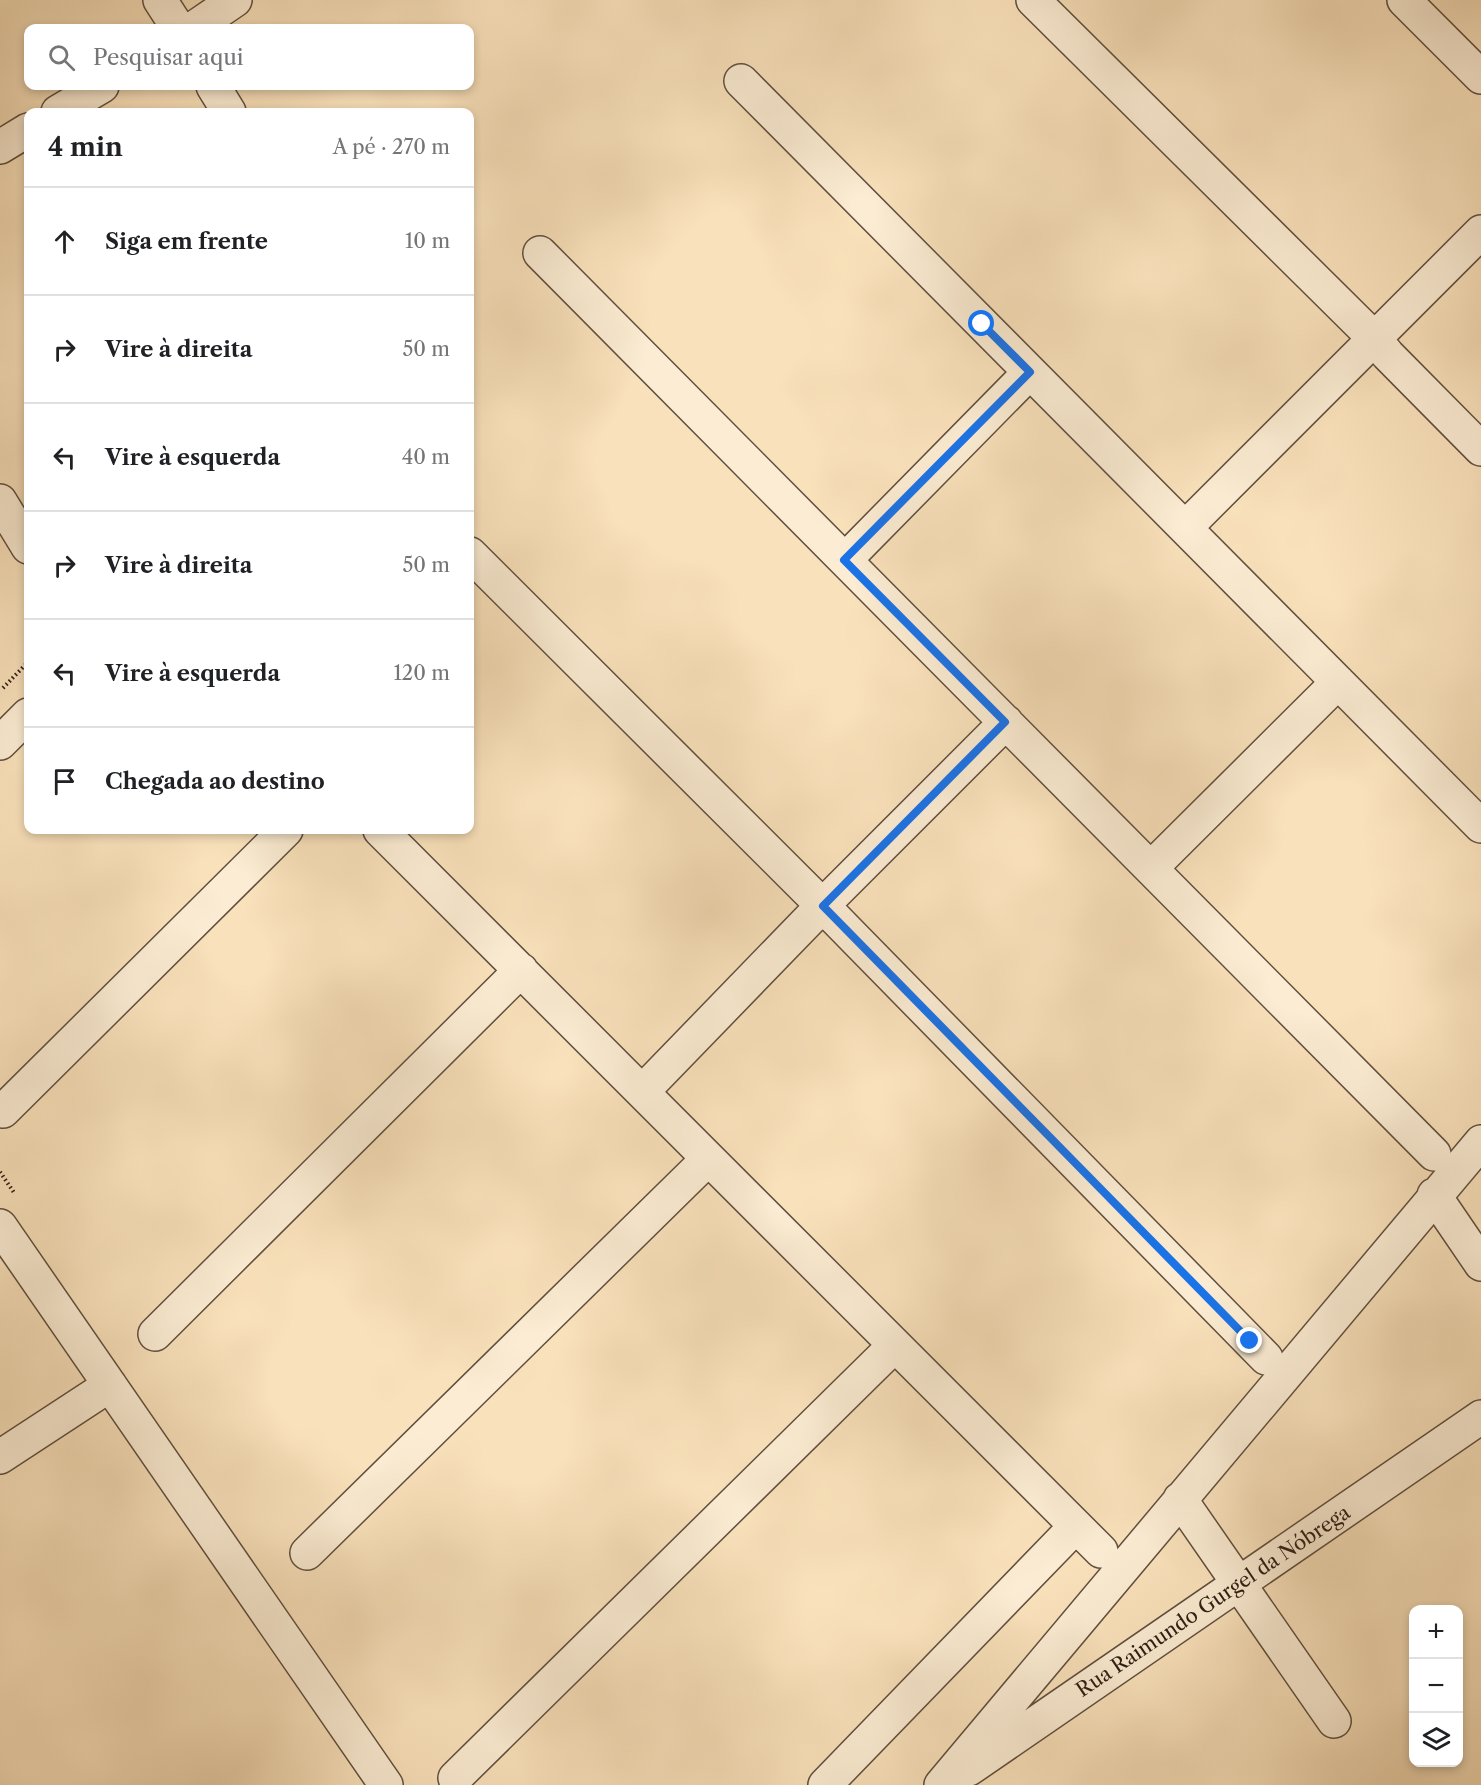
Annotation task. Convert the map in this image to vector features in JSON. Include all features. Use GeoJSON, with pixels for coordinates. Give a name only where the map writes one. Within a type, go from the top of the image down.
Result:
{"type":"FeatureCollection","features":[{"type":"Feature","properties":{"kind":"street"},"geometry":{"type":"LineString","coordinates":[[160,0],[175,24]]}},
{"type":"Feature","properties":{"kind":"street"},"geometry":{"type":"LineString","coordinates":[[200,24],[234,0]]}},
{"type":"Feature","properties":{"kind":"street"},"geometry":{"type":"LineString","coordinates":[[1033,0],[1481,448]]}},
{"type":"Feature","properties":{"kind":"street"},"geometry":{"type":"LineString","coordinates":[[1404,0],[1481,77]]}},
{"type":"Feature","properties":{"kind":"street"},"geometry":{"type":"LineString","coordinates":[[741,81],[1481,826]]}},
{"type":"Feature","properties":{"kind":"street"},"geometry":{"type":"LineString","coordinates":[[65,108],[95,90]]}},
{"type":"Feature","properties":{"kind":"street"},"geometry":{"type":"LineString","coordinates":[[215,90],[227,108]]}},
{"type":"Feature","properties":{"kind":"street"},"geometry":{"type":"LineString","coordinates":[[0,147],[24,132]]}},
{"type":"Feature","properties":{"kind":"street"},"geometry":{"type":"LineString","coordinates":[[1192,535],[1381,347],[1481,232]]}},
{"type":"Feature","properties":{"kind":"street"},"geometry":{"type":"LineString","coordinates":[[540,253],[1434,1154]]}},
{"type":"Feature","properties":{"kind":"street"},"geometry":{"type":"LineString","coordinates":[[1381,347],[1481,262]]}},
{"type":"Feature","properties":{"kind":"street"},"geometry":{"type":"LineString","coordinates":[[844,560],[1030,372]]}},
{"type":"Feature","properties":{"kind":"street"},"geometry":{"type":"LineString","coordinates":[[0,501],[24,540]]}},
{"type":"Feature","properties":{"kind":"street"},"geometry":{"type":"LineString","coordinates":[[474,558],[823,906],[1266,1358]]}},
{"type":"Feature","properties":{"kind":"street"},"geometry":{"type":"LineString","coordinates":[[1151,868],[1338,682]]}},
{"type":"Feature","properties":{"kind":"street"},"geometry":{"type":"LineString","coordinates":[[0,743],[24,719]]}},
{"type":"Feature","properties":{"kind":"street"},"geometry":{"type":"LineString","coordinates":[[642,1092],[1005,722]]}},
{"type":"Feature","properties":{"kind":"street"},"geometry":{"type":"LineString","coordinates":[[3,1111],[282,834]]}},
{"type":"Feature","properties":{"kind":"street"},"geometry":{"type":"LineString","coordinates":[[384,834],[1101,1551]]}},
{"type":"Feature","properties":{"kind":"street"},"geometry":{"type":"LineString","coordinates":[[154,1334],[521,970]]}},
{"type":"Feature","properties":{"kind":"street"},"geometry":{"type":"LineString","coordinates":[[943,1785],[1434,1195],[1481,1142]]}},
{"type":"Feature","properties":{"kind":"street"},"geometry":{"type":"LineString","coordinates":[[308,1553],[708,1159]]}},
{"type":"Feature","properties":{"kind":"street"},"geometry":{"type":"LineString","coordinates":[[1434,1195],[1481,1264]]}},
{"type":"Feature","properties":{"kind":"street"},"geometry":{"type":"LineString","coordinates":[[0,1226],[386,1785]]}},
{"type":"Feature","properties":{"kind":"street"},"geometry":{"type":"LineString","coordinates":[[455,1778],[895,1345]]}},
{"type":"Feature","properties":{"kind":"street"},"geometry":{"type":"LineString","coordinates":[[0,1458],[110,1385]]}},
{"type":"Feature","properties":{"kind":"street","name":"Rua Raimundo Gurgel da Nóbrega"},"geometry":{"type":"LineString","coordinates":[[943,1785],[1481,1417]]}},
{"type":"Feature","properties":{"kind":"street"},"geometry":{"type":"LineString","coordinates":[[1180,1499],[1334,1721]]}},
{"type":"Feature","properties":{"kind":"street"},"geometry":{"type":"LineString","coordinates":[[825,1785],[1076,1526]]}},
{"type":"Feature","properties":{"kind":"path"},"geometry":{"type":"LineString","coordinates":[[0,691],[24,666]]}},
{"type":"Feature","properties":{"kind":"route"},"geometry":{"type":"LineString","coordinates":[[982,324],[1030,372],[844,560],[1005,722],[823,906],[1250,1341]]}}]}
